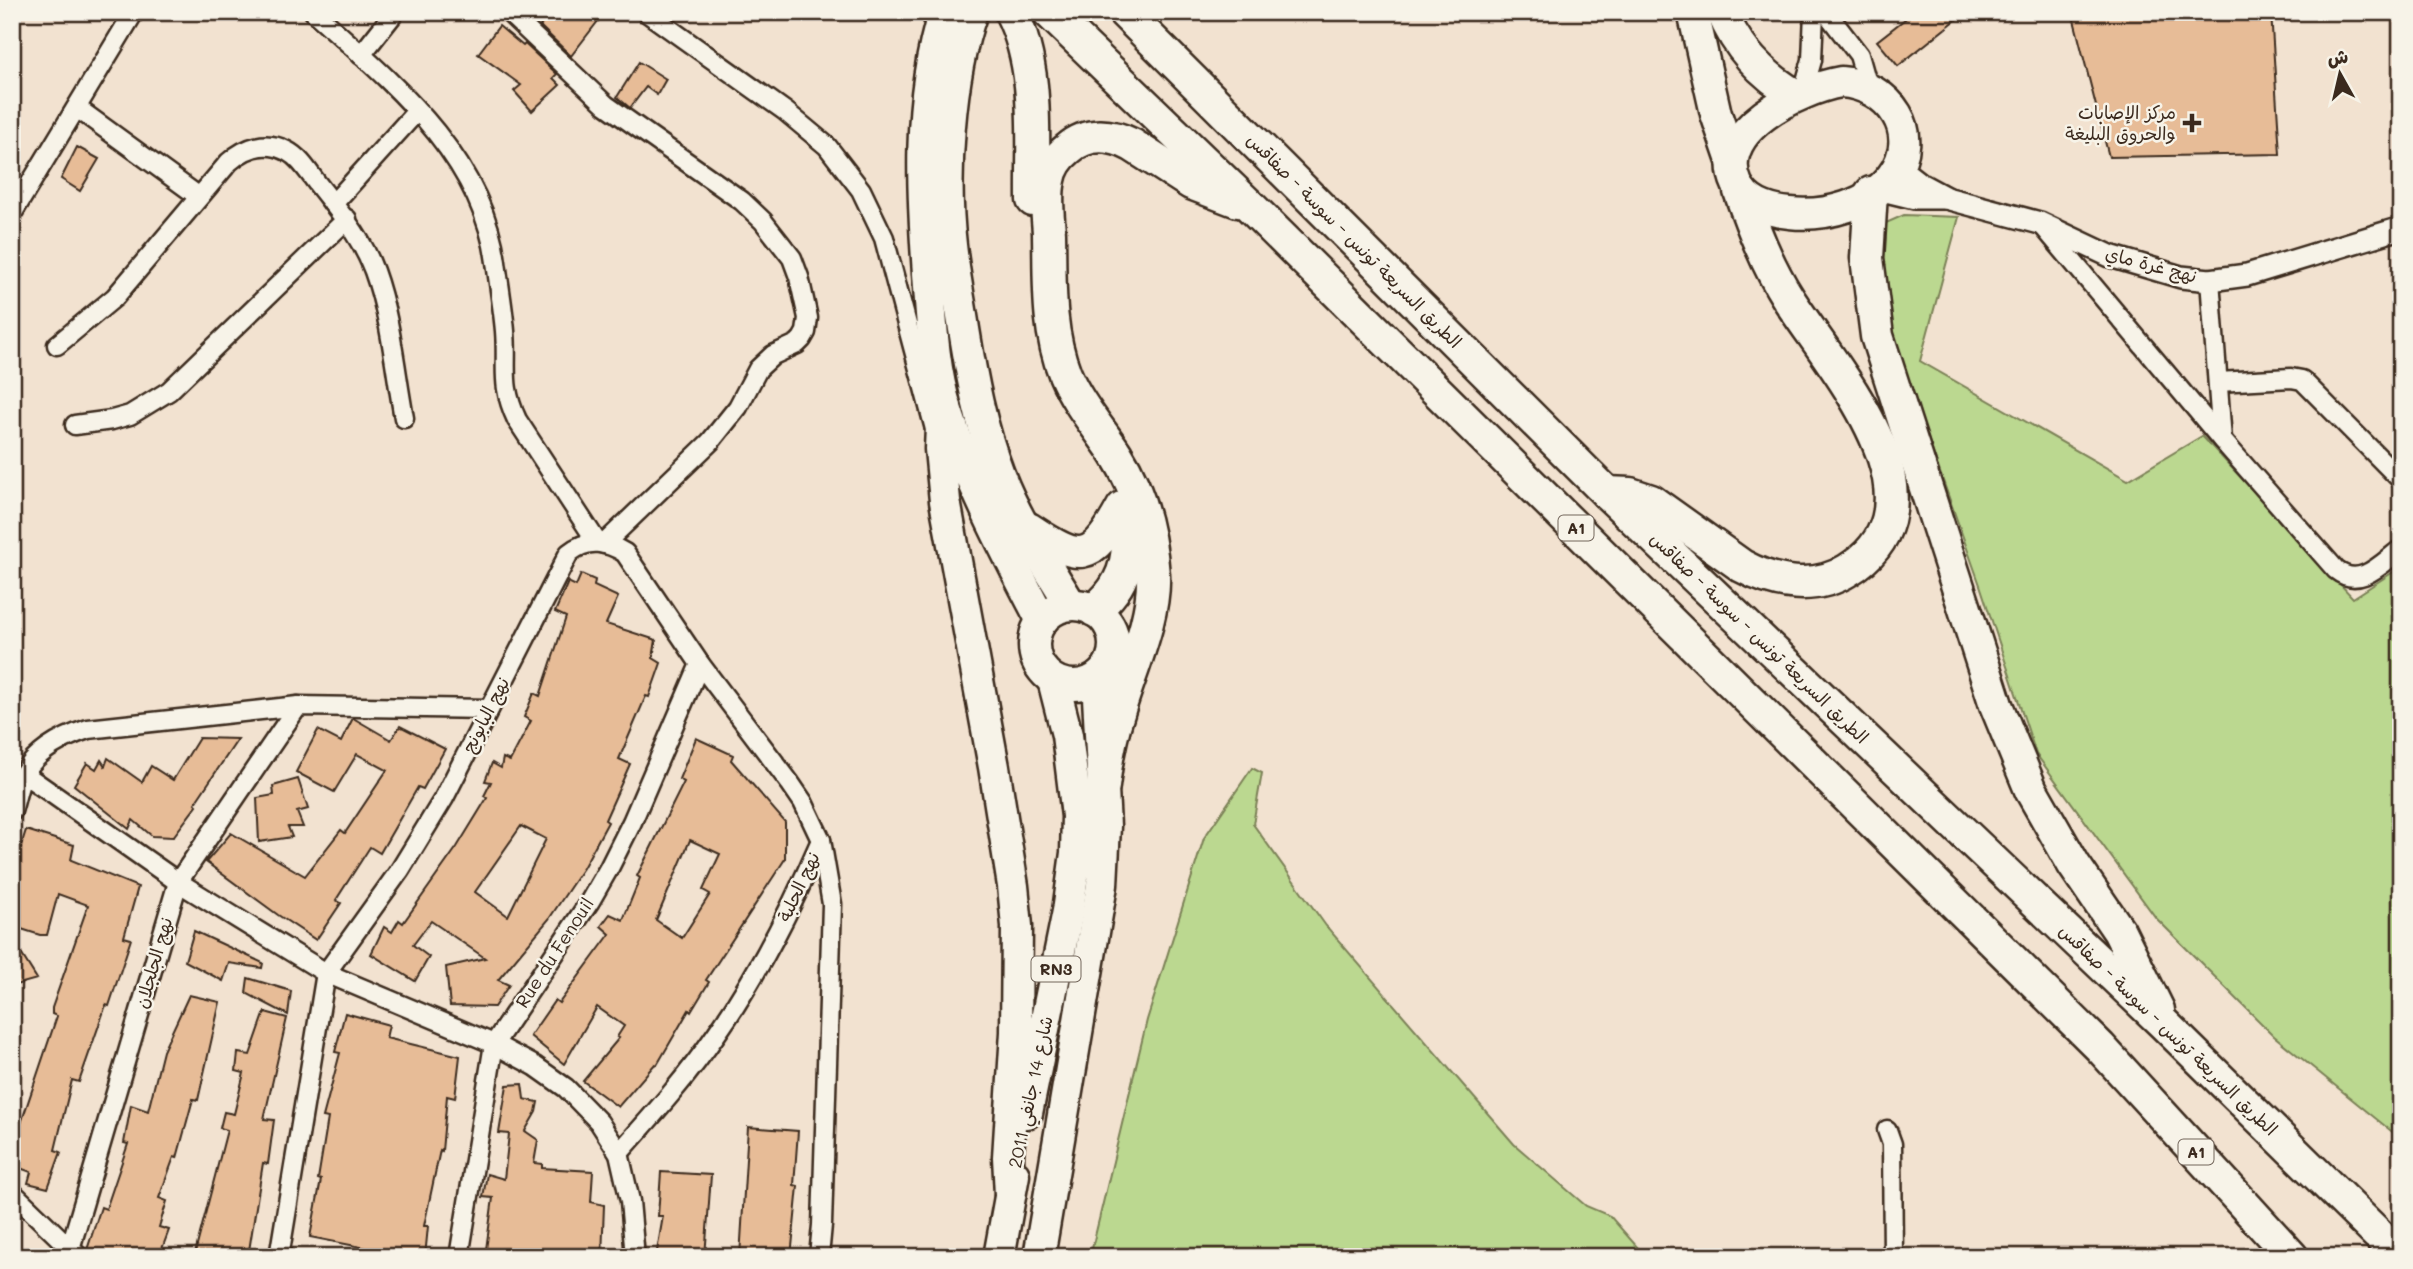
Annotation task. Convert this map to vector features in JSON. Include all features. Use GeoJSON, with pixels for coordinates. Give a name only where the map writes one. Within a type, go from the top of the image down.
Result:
{"type":"FeatureCollection","features":[{"type":"Feature","properties":{"kind":"highway"},"geometry":{"type":"LineString","coordinates":[[1012,12],[1023,44],[1031,83],[1033,310],[1038,346],[1057,399],[1115,490],[1129,537],[1127,565],[1115,590],[1082,607]]}},
{"type":"Feature","properties":{"kind":"highway","name":"A1"},"geometry":{"type":"LineString","coordinates":[[1049,12],[1248,204],[2099,1046],[2292,1257]]}},
{"type":"Feature","properties":{"kind":"highway","name":"الطريق السريعة تونس - سوسة - صفاقس"},"geometry":{"type":"LineString","coordinates":[[1124,12],[1608,493],[2164,1024],[2401,1256]]}},
{"type":"Feature","properties":{"kind":"highway"},"geometry":{"type":"LineString","coordinates":[[1608,493],[1630,494],[1651,502],[1757,575],[1790,583],[1808,583],[1841,575],[1868,553],[1879,540],[1891,507],[1892,489],[1884,456],[1840,374],[1787,298],[1751,222],[1716,114],[1693,12]]}},
{"type":"Feature","properties":{"kind":"highway"},"geometry":{"type":"LineString","coordinates":[[1722,12],[1731,32],[1752,62],[1765,75],[1799,94]]}},
{"type":"Feature","properties":{"kind":"highway"},"geometry":{"type":"LineString","coordinates":[[961,17],[948,197],[951,245],[979,413],[999,474],[1020,522],[1082,607]]}},
{"type":"Feature","properties":{"kind":"highway"},"geometry":{"type":"LineString","coordinates":[[961,17],[931,62],[927,89],[924,193],[932,323],[939,377],[946,407],[979,493],[1042,621],[1059,607],[1082,607],[1104,617],[1111,626],[1115,649],[1106,671],[1097,679],[1075,686],[1053,680]]}},
{"type":"Feature","properties":{"kind":"highway"},"geometry":{"type":"LineString","coordinates":[[1732,161],[1735,150],[1746,133],[1769,112],[1799,94],[1841,82],[1868,87],[1890,103],[1902,127],[1904,141],[1898,167],[1891,179],[1849,205],[1799,214],[1756,205],[1740,191]]}},
{"type":"Feature","properties":{"kind":"highway"},"geometry":{"type":"LineString","coordinates":[[1103,786],[1111,739],[1149,610],[1153,576],[1148,540],[1136,494],[1118,457],[1075,394],[1059,358],[1051,314],[1048,181],[1059,157],[1069,147],[1093,137],[1107,136],[1132,145],[1205,190],[1248,204]]}},
{"type":"Feature","properties":{"kind":"highway"},"geometry":{"type":"LineString","coordinates":[[1874,191],[1867,258],[1877,336],[1996,705],[2031,790],[2074,865],[2119,931],[2151,992],[2164,1024]]}},
{"type":"Feature","properties":{"kind":"highway"},"geometry":{"type":"LineString","coordinates":[[946,407],[941,427],[940,449],[945,501],[990,742],[1016,913],[1018,978],[1008,1157],[1010,1195]]}},
{"type":"Feature","properties":{"kind":"highway"},"geometry":{"type":"LineString","coordinates":[[1020,522],[1061,549],[1085,551],[1102,541],[1122,507]]}},
{"type":"Feature","properties":{"kind":"highway","name":"شارع 14 جانفي 2011"},"geometry":{"type":"LineString","coordinates":[[999,1257],[1068,911],[1076,853],[1077,816],[1067,735],[1053,680],[1043,671],[1036,659],[1034,646],[1042,621]]}},
{"type":"Feature","properties":{"kind":"highway","name":"شارع 14 جانفي 2011"},"geometry":{"type":"LineString","coordinates":[[1039,1257],[1102,885],[1105,826],[1097,679]]}},
{"type":"Feature","properties":{"kind":"street"},"geometry":{"type":"LineString","coordinates":[[12,214],[134,12]]}},
{"type":"Feature","properties":{"kind":"street"},"geometry":{"type":"LineString","coordinates":[[314,12],[417,111],[457,159],[472,185],[486,220],[495,258],[505,334],[507,399],[517,420],[600,543],[613,545],[625,553],[700,664],[803,802],[821,840]]}},
{"type":"Feature","properties":{"kind":"street"},"geometry":{"type":"LineString","coordinates":[[360,55],[395,12]]}},
{"type":"Feature","properties":{"kind":"street","name":"نهج البابونج"},"geometry":{"type":"LineString","coordinates":[[279,1257],[326,973],[400,870],[444,798],[569,553],[580,544],[600,543],[710,442],[738,407],[758,369],[773,355],[797,344],[806,332],[808,318],[792,258],[763,221],[742,201],[606,105],[508,12]]}},
{"type":"Feature","properties":{"kind":"street"},"geometry":{"type":"LineString","coordinates":[[646,12],[807,127],[827,146],[861,190],[874,214],[890,258],[940,449]]}},
{"type":"Feature","properties":{"kind":"street"},"geometry":{"type":"LineString","coordinates":[[1799,94],[1812,60],[1814,12]]}},
{"type":"Feature","properties":{"kind":"street"},"geometry":{"type":"LineString","coordinates":[[1826,12],[1859,55],[1868,87]]}},
{"type":"Feature","properties":{"kind":"street"},"geometry":{"type":"LineString","coordinates":[[77,108],[198,196]]}},
{"type":"Feature","properties":{"kind":"street"},"geometry":{"type":"LineString","coordinates":[[333,204],[417,111]]}},
{"type":"Feature","properties":{"kind":"street"},"geometry":{"type":"LineString","coordinates":[[57,345],[115,297],[198,196],[242,151],[257,146],[274,146],[289,152],[301,163],[346,219],[368,255],[380,291],[404,418]]}},
{"type":"Feature","properties":{"kind":"street","name":"نهج غرة ماي"},"geometry":{"type":"LineString","coordinates":[[1898,167],[1920,184],[1946,198],[2040,223],[2110,256],[2181,277],[2210,280],[2246,275],[2401,228]]}},
{"type":"Feature","properties":{"kind":"street","name":"نهج غرة ماي"},"geometry":{"type":"LineString","coordinates":[[1874,191],[1915,198],[1946,198]]}},
{"type":"Feature","properties":{"kind":"street"},"geometry":{"type":"LineString","coordinates":[[75,425],[112,421],[130,415],[169,391],[346,219]]}},
{"type":"Feature","properties":{"kind":"street"},"geometry":{"type":"LineString","coordinates":[[2040,223],[2222,440],[2343,575],[2360,578],[2401,549]]}},
{"type":"Feature","properties":{"kind":"street"},"geometry":{"type":"LineString","coordinates":[[2210,280],[2222,440]]}},
{"type":"Feature","properties":{"kind":"street"},"geometry":{"type":"LineString","coordinates":[[2218,382],[2291,378],[2302,380],[2401,480]]}},
{"type":"Feature","properties":{"kind":"street","name":"Rue du Fenouil"},"geometry":{"type":"LineString","coordinates":[[459,1257],[494,1044],[590,901],[609,868],[632,822],[700,664]]}},
{"type":"Feature","properties":{"kind":"street"},"geometry":{"type":"LineString","coordinates":[[12,811],[24,774],[42,753],[55,743],[88,729],[298,706],[489,709]]}},
{"type":"Feature","properties":{"kind":"street","name":"نهج الجلجلان"},"geometry":{"type":"LineString","coordinates":[[73,1254],[178,882],[298,706]]}},
{"type":"Feature","properties":{"kind":"street"},"geometry":{"type":"LineString","coordinates":[[24,774],[178,882],[326,973],[494,1044],[535,1066],[566,1088],[599,1122],[619,1153],[630,1201],[635,1257]]}},
{"type":"Feature","properties":{"kind":"street","name":"نهج الحلبة"},"geometry":{"type":"LineString","coordinates":[[619,1153],[671,1095],[718,1033],[759,967],[795,899],[821,840]]}},
{"type":"Feature","properties":{"kind":"street","name":"نهج الحلبة"},"geometry":{"type":"LineString","coordinates":[[818,1257],[822,1225],[832,904],[821,840]]}},
{"type":"Feature","properties":{"kind":"street"},"geometry":{"type":"LineString","coordinates":[[795,899],[814,897],[832,904]]}},
{"type":"Feature","properties":{"kind":"street"},"geometry":{"type":"LineString","coordinates":[[1886,1130],[1892,1144],[1893,1257]]}},
{"type":"Feature","properties":{"kind":"street"},"geometry":{"type":"LineString","coordinates":[[12,1192],[73,1254]]}},
{"type":"Feature","properties":{"kind":"green space"},"geometry":{"type":"Polygon","coordinates":[[[1904,215],[1959,217],[1920,361],[2128,480],[2202,436],[2353,598],[2401,567],[2401,1139],[2274,1036],[2156,918],[2036,754],[1980,585],[1903,368],[1875,261],[1878,239],[1886,223],[1904,215]]]}},
{"type":"Feature","properties":{"kind":"green space"},"geometry":{"type":"Polygon","coordinates":[[[1252,768],[1262,773],[1253,824],[1326,926],[1514,1144],[1586,1206],[1610,1216],[1646,1257],[1090,1257],[1147,1020],[1204,838],[1252,768]]]}},
{"type":"Feature","properties":{"kind":"building"},"geometry":{"type":"Polygon","coordinates":[[[552,12],[605,12],[571,56],[540,26],[552,12]]]}},
{"type":"Feature","properties":{"kind":"building"},"geometry":{"type":"Polygon","coordinates":[[[1914,12],[1966,12],[1898,66],[1877,41],[1914,12]]]}},
{"type":"Feature","properties":{"kind":"building","name":"مركز الإصابات والحروق البليغة"},"geometry":{"type":"Polygon","coordinates":[[[2072,12],[2271,12],[2280,154],[2109,157],[2072,12]]]}},
{"type":"Feature","properties":{"kind":"building"},"geometry":{"type":"Polygon","coordinates":[[[499,26],[523,46],[525,44],[557,74],[553,78],[560,85],[532,111],[514,91],[521,85],[478,54],[499,26]]]}},
{"type":"Feature","properties":{"kind":"building"},"geometry":{"type":"Polygon","coordinates":[[[639,62],[666,79],[657,95],[646,87],[630,108],[617,97],[639,62]]]}},
{"type":"Feature","properties":{"kind":"building"},"geometry":{"type":"Polygon","coordinates":[[[77,147],[99,159],[80,191],[61,179],[77,147]]]}},
{"type":"Feature","properties":{"kind":"building"},"geometry":{"type":"Polygon","coordinates":[[[581,574],[595,580],[594,586],[618,597],[606,624],[656,640],[653,658],[661,663],[649,697],[646,696],[619,759],[630,764],[605,820],[608,822],[583,868],[549,919],[498,980],[509,985],[494,1007],[450,1006],[446,967],[485,958],[431,921],[413,945],[429,957],[415,981],[371,954],[384,927],[392,932],[399,920],[403,923],[457,847],[487,798],[484,796],[491,782],[485,781],[492,763],[501,768],[503,758],[510,761],[531,721],[524,717],[534,693],[540,696],[566,617],[555,612],[568,582],[576,586],[581,574]],[[521,826],[475,892],[508,916],[546,839],[521,826]]]}},
{"type":"Feature","properties":{"kind":"building"},"geometry":{"type":"Polygon","coordinates":[[[353,718],[391,740],[400,726],[445,749],[423,789],[418,787],[380,853],[370,847],[336,900],[341,903],[316,940],[206,862],[231,833],[305,876],[341,830],[345,833],[387,770],[357,754],[334,792],[296,772],[318,730],[341,742],[353,718]]]}},
{"type":"Feature","properties":{"kind":"building"},"geometry":{"type":"Polygon","coordinates":[[[199,738],[238,739],[195,803],[197,805],[173,837],[152,836],[133,820],[129,829],[74,785],[87,763],[96,769],[101,760],[105,766],[108,758],[142,782],[151,766],[173,780],[199,738]]]}},
{"type":"Feature","properties":{"kind":"building"},"geometry":{"type":"Polygon","coordinates":[[[696,738],[733,755],[731,760],[785,822],[785,859],[706,980],[709,982],[657,1065],[655,1064],[618,1107],[583,1081],[619,1038],[617,1037],[624,1026],[597,1007],[564,1064],[530,1036],[555,1000],[559,1003],[610,934],[601,926],[610,914],[623,920],[640,878],[637,876],[684,782],[679,779],[696,738]],[[690,840],[656,920],[682,938],[710,894],[703,890],[720,854],[690,840]]]}},
{"type":"Feature","properties":{"kind":"building"},"geometry":{"type":"Polygon","coordinates":[[[298,779],[308,809],[297,812],[303,827],[288,827],[292,837],[259,842],[257,798],[274,795],[273,786],[298,779]]]}},
{"type":"Feature","properties":{"kind":"building"},"geometry":{"type":"Polygon","coordinates":[[[26,830],[74,845],[71,860],[138,887],[124,937],[131,939],[109,1006],[106,1005],[79,1082],[72,1080],[55,1150],[61,1152],[48,1188],[28,1183],[31,1172],[12,1165],[12,1134],[17,1135],[57,1016],[52,1014],[52,1008],[88,905],[58,894],[47,935],[12,926],[12,897],[19,869],[14,868],[26,830]]]}},
{"type":"Feature","properties":{"kind":"building"},"geometry":{"type":"Polygon","coordinates":[[[194,931],[263,963],[262,968],[229,963],[223,981],[185,961],[194,931]]]}},
{"type":"Feature","properties":{"kind":"building"},"geometry":{"type":"Polygon","coordinates":[[[12,939],[37,979],[12,986],[12,939]]]}},
{"type":"Feature","properties":{"kind":"building"},"geometry":{"type":"Polygon","coordinates":[[[248,978],[291,991],[288,1015],[246,993],[248,978]]]}},
{"type":"Feature","properties":{"kind":"building"},"geometry":{"type":"Polygon","coordinates":[[[189,995],[220,1002],[198,1100],[193,1099],[177,1158],[174,1157],[159,1198],[167,1201],[159,1227],[169,1230],[159,1257],[99,1257],[87,1250],[101,1207],[106,1209],[128,1144],[124,1143],[131,1105],[148,1111],[163,1051],[189,995]]]}},
{"type":"Feature","properties":{"kind":"building"},"geometry":{"type":"Polygon","coordinates":[[[265,1012],[287,1018],[264,1119],[274,1120],[268,1164],[263,1163],[248,1257],[194,1257],[227,1130],[220,1128],[224,1112],[234,1114],[244,1073],[236,1071],[238,1053],[250,1055],[265,1012]]]}},
{"type":"Feature","properties":{"kind":"building"},"geometry":{"type":"Polygon","coordinates":[[[345,1013],[389,1025],[386,1038],[460,1056],[455,1098],[447,1096],[442,1151],[440,1150],[424,1226],[428,1226],[425,1257],[374,1257],[376,1250],[310,1237],[321,1180],[318,1179],[328,1118],[323,1117],[340,1053],[335,1052],[345,1013]]]}},
{"type":"Feature","properties":{"kind":"building"},"geometry":{"type":"Polygon","coordinates":[[[522,1084],[524,1099],[538,1102],[536,1112],[525,1131],[538,1140],[534,1163],[542,1164],[542,1168],[593,1171],[591,1202],[604,1205],[602,1257],[485,1257],[493,1198],[483,1197],[487,1174],[504,1179],[509,1134],[499,1133],[507,1085],[522,1084]]]}},
{"type":"Feature","properties":{"kind":"building"},"geometry":{"type":"Polygon","coordinates":[[[748,1127],[798,1131],[794,1185],[798,1186],[791,1257],[740,1257],[748,1127]]]}},
{"type":"Feature","properties":{"kind":"building"},"geometry":{"type":"Polygon","coordinates":[[[661,1172],[711,1175],[705,1257],[656,1257],[663,1216],[658,1216],[661,1172]]]}},
{"type":"Feature","properties":{"kind":"place","name":"مركز الإصابات والحروق البليغة"},"geometry":{"type":"Point","coordinates":[2192,123]}}]}
